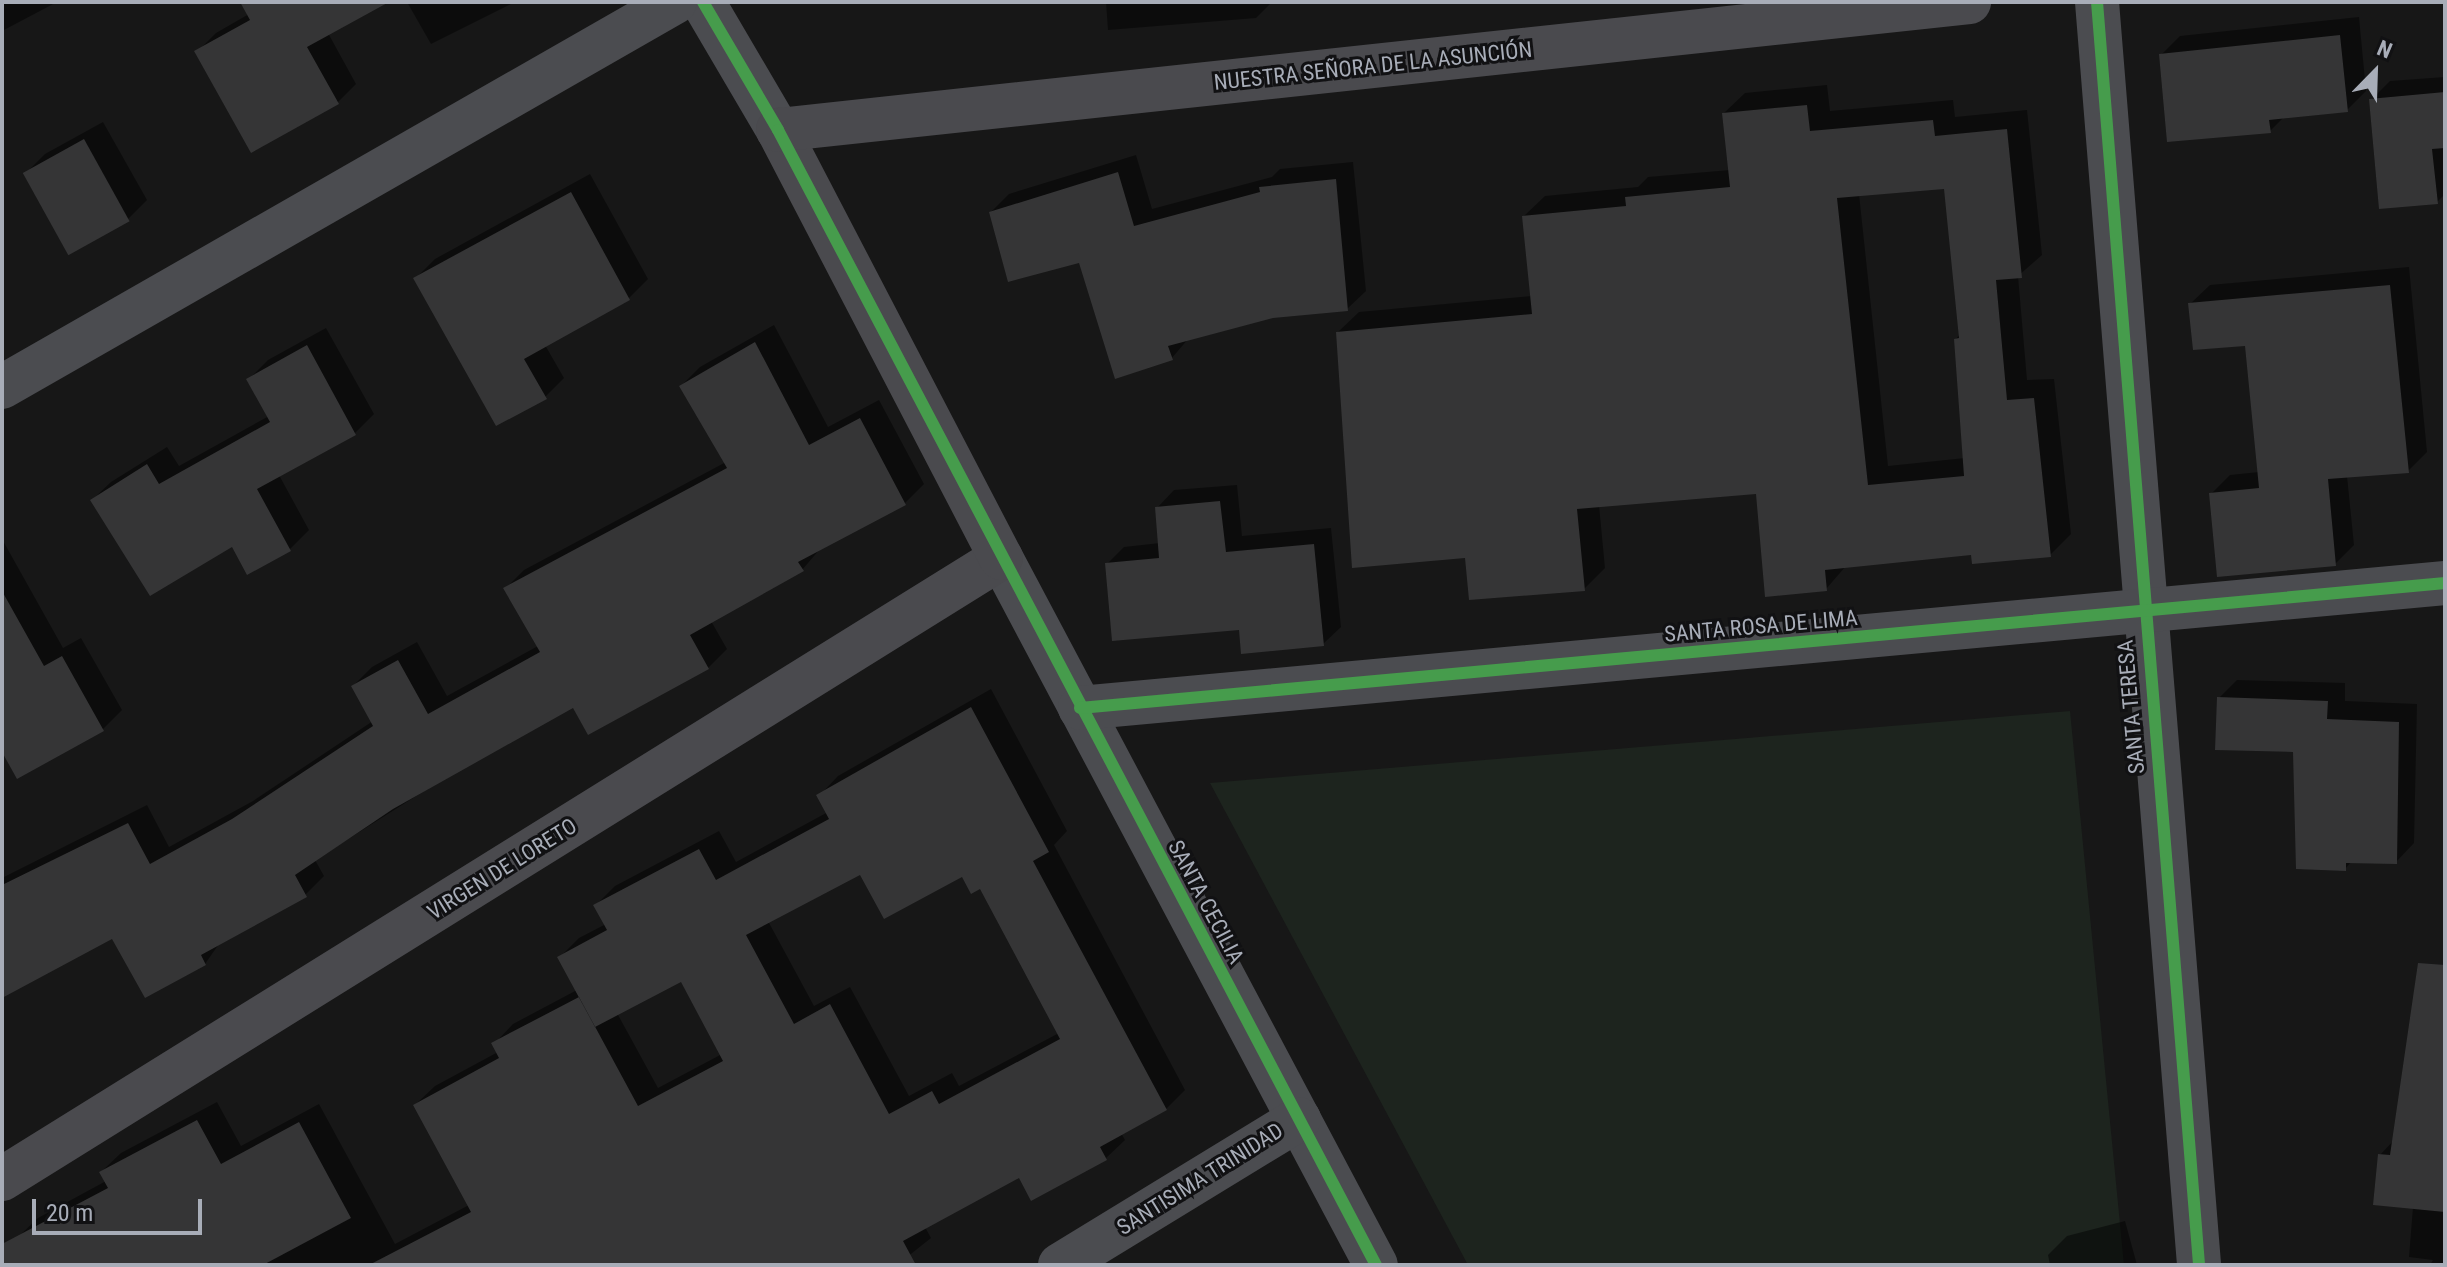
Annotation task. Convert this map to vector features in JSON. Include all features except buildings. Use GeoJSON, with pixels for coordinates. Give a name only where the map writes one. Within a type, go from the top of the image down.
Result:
{"type":"FeatureCollection","features":[{"type":"Feature","properties":{"kind":"street"},"geometry":{"type":"LineString","coordinates":[[2,387],[675,2]]}},
{"type":"Feature","properties":{"kind":"street"},"geometry":{"type":"LineString","coordinates":[[703,2],[778,130],[1001,558]]}},
{"type":"Feature","properties":{"kind":"street","name":"NUESTRA SEÑORA DE LA ASUNCIÓN"},"geometry":{"type":"LineString","coordinates":[[778,130],[1969,2]]}},
{"type":"Feature","properties":{"kind":"street","name":"SANTA TERESA"},"geometry":{"type":"LineString","coordinates":[[2097,2],[2142,611],[2199,1265]]}},
{"type":"Feature","properties":{"kind":"street","name":"SANTA CECILIA"},"geometry":{"type":"LineString","coordinates":[[1001,558],[1376,1265]]}},
{"type":"Feature","properties":{"kind":"street","name":"VIRGEN DE LORETO"},"geometry":{"type":"LineString","coordinates":[[2,1179],[1001,558]]}},
{"type":"Feature","properties":{"kind":"street","name":"SANTA ROSA DE LIMA"},"geometry":{"type":"LineString","coordinates":[[1080,708],[2445,583]]}},
{"type":"Feature","properties":{"kind":"street","name":"SANTISIMA TRINIDAD"},"geometry":{"type":"LineString","coordinates":[[1060,1265],[1299,1119]]}},
{"type":"Feature","properties":{"kind":"shaded area"},"geometry":{"type":"Polygon","coordinates":[[[2070,711],[2124,1265],[1468,1265],[1210,783],[2070,711]]]}},
{"type":"Feature","properties":{"kind":"cycle path"},"geometry":{"type":"LineString","coordinates":[[703,2],[778,130],[1376,1265]]}},
{"type":"Feature","properties":{"kind":"cycle path"},"geometry":{"type":"LineString","coordinates":[[2097,2],[2199,1265]]}},
{"type":"Feature","properties":{"kind":"cycle path"},"geometry":{"type":"LineString","coordinates":[[1080,708],[2445,583]]}}]}
